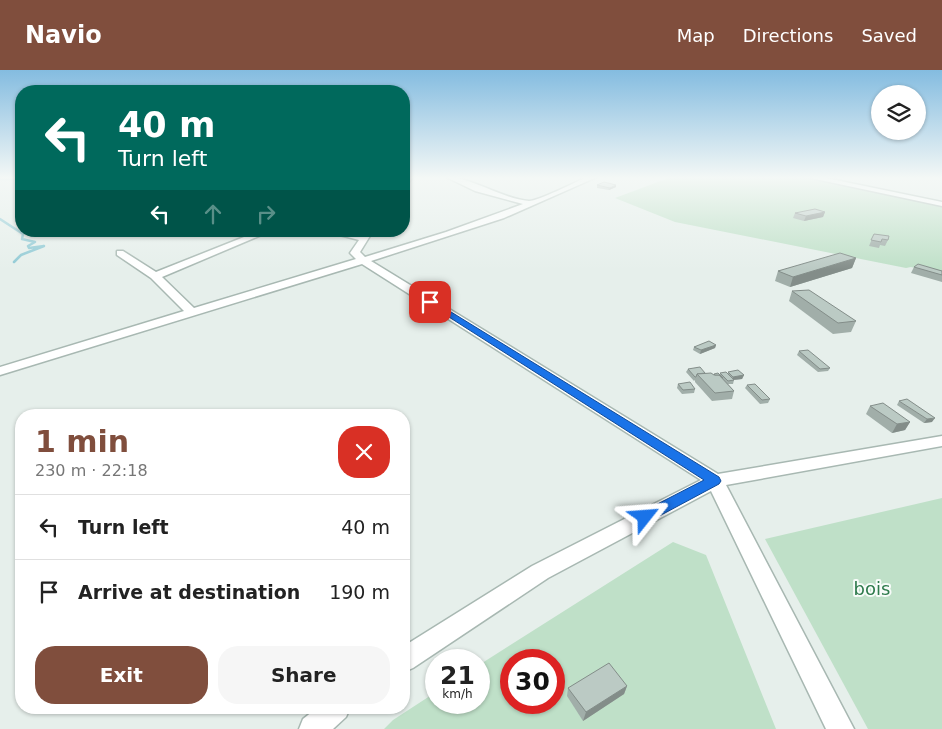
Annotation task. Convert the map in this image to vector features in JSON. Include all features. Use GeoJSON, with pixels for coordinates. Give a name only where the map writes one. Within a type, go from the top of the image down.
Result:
{"type":"FeatureCollection","features":[{"type":"Feature","properties":{"kind":"street"},"geometry":{"type":"LineString","coordinates":[[0,371],[458,231],[519,208]]}},
{"type":"Feature","properties":{"kind":"street"},"geometry":{"type":"LineString","coordinates":[[155,276],[252,237]]}},
{"type":"Feature","properties":{"kind":"street"},"geometry":{"type":"LineString","coordinates":[[366,237],[355,254],[363,260],[714,481],[840,729]]}},
{"type":"Feature","properties":{"kind":"street"},"geometry":{"type":"LineString","coordinates":[[120,254],[155,276],[192,313]]}},
{"type":"Feature","properties":{"kind":"street"},"geometry":{"type":"LineString","coordinates":[[410,656],[540,572],[714,481],[942,441]]}},
{"type":"Feature","properties":{"kind":"street"},"geometry":{"type":"LineString","coordinates":[[313,729],[330,714]]}},
{"type":"Feature","properties":{"kind":"green space"},"geometry":{"type":"Polygon","coordinates":[[[639,208],[942,208],[942,274],[911,267],[906,268],[675,222],[639,208]]]}},
{"type":"Feature","properties":{"kind":"green space","name":"bois"},"geometry":{"type":"Polygon","coordinates":[[[942,498],[942,729],[868,729],[765,539],[942,498]]]}},
{"type":"Feature","properties":{"kind":"green space"},"geometry":{"type":"Polygon","coordinates":[[[673,542],[706,555],[776,729],[384,729],[402,714],[410,714],[410,709],[425,699],[425,714],[490,714],[490,658],[500,652],[500,714],[565,714],[565,649],[504,649],[673,542]]]}},
{"type":"Feature","properties":{"kind":"building"},"geometry":{"type":"Polygon","coordinates":[[[815,209],[825,212],[806,216],[795,213],[815,209]]]}},
{"type":"Feature","properties":{"kind":"building"},"geometry":{"type":"Polygon","coordinates":[[[874,234],[889,236],[888,240],[882,239],[881,242],[871,240],[874,234]]]}},
{"type":"Feature","properties":{"kind":"building"},"geometry":{"type":"Polygon","coordinates":[[[840,253],[856,258],[793,277],[778,271],[840,253]]]}},
{"type":"Feature","properties":{"kind":"building"},"geometry":{"type":"Polygon","coordinates":[[[918,264],[942,271],[942,275],[914,267],[918,264]]]}},
{"type":"Feature","properties":{"kind":"building"},"geometry":{"type":"Polygon","coordinates":[[[809,290],[856,321],[838,323],[792,291],[809,290]]]}},
{"type":"Feature","properties":{"kind":"building"},"geometry":{"type":"Polygon","coordinates":[[[709,341],[716,345],[701,350],[694,347],[709,341]]]}},
{"type":"Feature","properties":{"kind":"building"},"geometry":{"type":"Polygon","coordinates":[[[808,350],[830,368],[820,369],[799,351],[808,350]]]}},
{"type":"Feature","properties":{"kind":"building"},"geometry":{"type":"Polygon","coordinates":[[[700,367],[705,373],[697,374],[696,377],[688,369],[700,367]]]}},
{"type":"Feature","properties":{"kind":"building"},"geometry":{"type":"Polygon","coordinates":[[[738,370],[744,375],[733,377],[728,372],[738,370]]]}},
{"type":"Feature","properties":{"kind":"building"},"geometry":{"type":"Polygon","coordinates":[[[726,372],[734,380],[728,381],[720,373],[726,372]]]}},
{"type":"Feature","properties":{"kind":"building"},"geometry":{"type":"Polygon","coordinates":[[[711,373],[719,375],[734,391],[715,393],[697,374],[711,373]]]}},
{"type":"Feature","properties":{"kind":"building"},"geometry":{"type":"Polygon","coordinates":[[[690,382],[695,389],[683,390],[678,384],[690,382]]]}},
{"type":"Feature","properties":{"kind":"building"},"geometry":{"type":"Polygon","coordinates":[[[755,384],[770,399],[762,400],[747,385],[755,384]]]}},
{"type":"Feature","properties":{"kind":"building"},"geometry":{"type":"Polygon","coordinates":[[[907,399],[935,418],[927,419],[899,401],[907,399]]]}},
{"type":"Feature","properties":{"kind":"building"},"geometry":{"type":"Polygon","coordinates":[[[883,403],[910,422],[897,424],[870,406],[883,403]]]}},
{"type":"Feature","properties":{"kind":"building"},"geometry":{"type":"Polygon","coordinates":[[[609,663],[627,686],[586,712],[568,688],[609,663]]]}},
{"type":"Feature","properties":{"kind":"waterway"},"geometry":{"type":"LineString","coordinates":[[0,219],[15,229]]}},
{"type":"Feature","properties":{"kind":"waterway"},"geometry":{"type":"LineString","coordinates":[[14,262],[21,255],[44,246],[29,248],[28,246],[35,242],[22,239],[22,237]]}},
{"type":"Feature","properties":{"kind":"route"},"geometry":{"type":"LineString","coordinates":[[430,302],[714,481],[645,517]]}}]}
